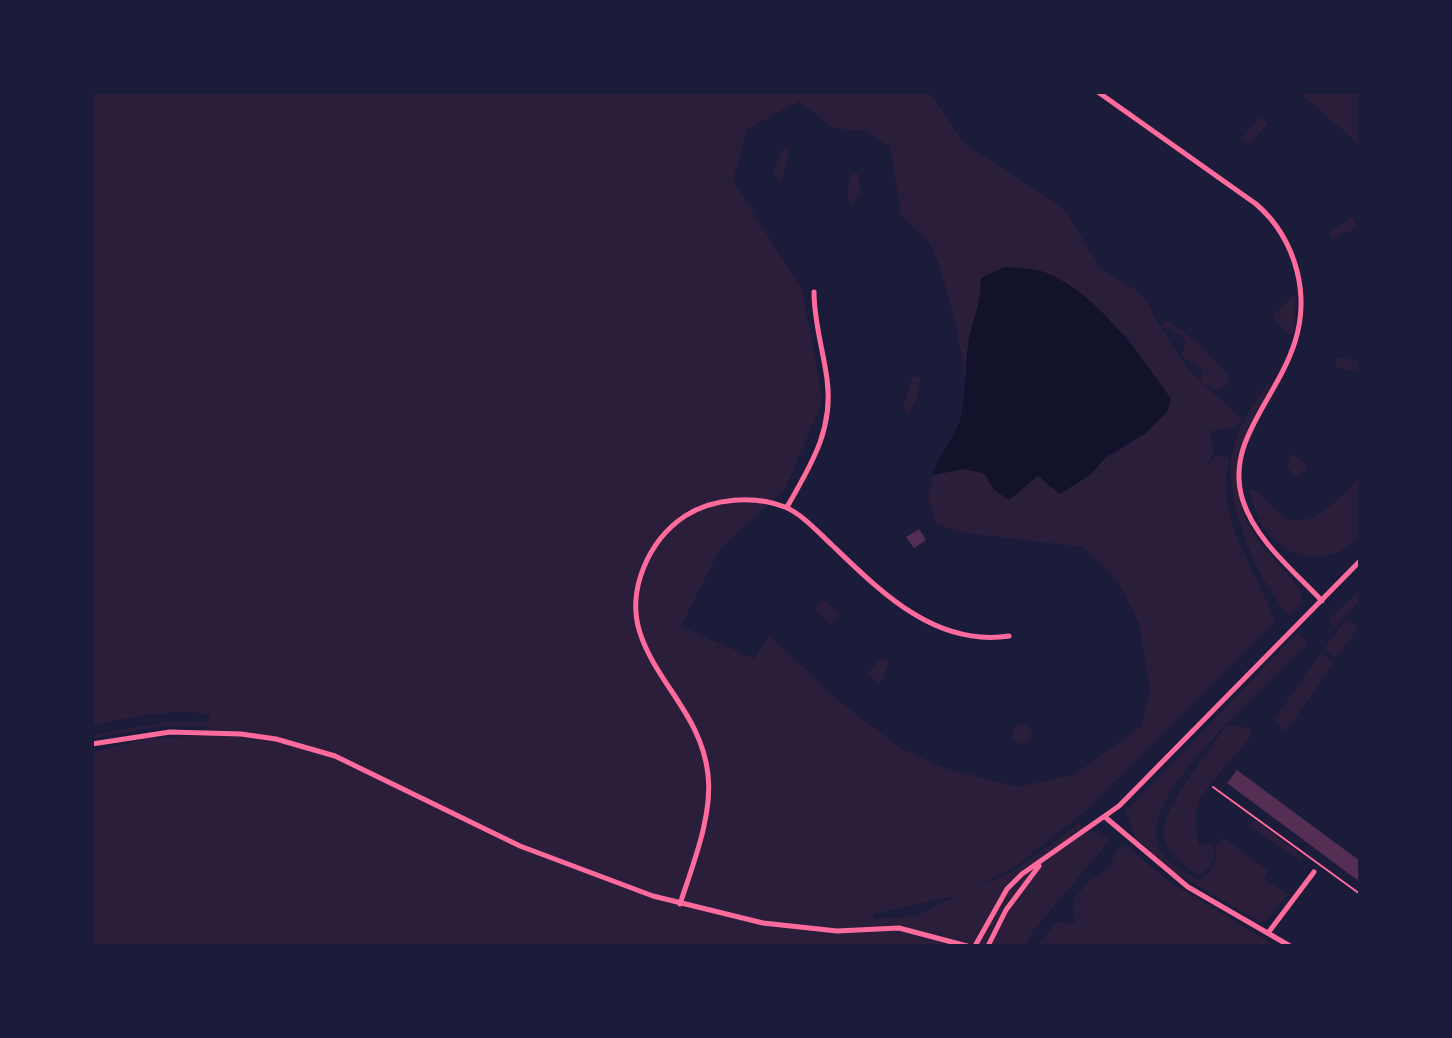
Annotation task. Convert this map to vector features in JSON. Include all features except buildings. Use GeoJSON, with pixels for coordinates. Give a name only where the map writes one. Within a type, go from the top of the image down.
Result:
{"type":"FeatureCollection","features":[{"type":"Feature","properties":{"kind":"street"},"geometry":{"type":"LineString","coordinates":[[1098,92],[1256,204],[1276,225],[1289,248],[1300,286],[1301,327],[1288,363],[1241,451],[1239,485],[1243,502],[1261,534],[1322,601]]}},
{"type":"Feature","properties":{"kind":"street"},"geometry":{"type":"LineString","coordinates":[[787,507],[819,450],[828,417],[827,377],[818,341],[814,292]]}},
{"type":"Feature","properties":{"kind":"street"},"geometry":{"type":"LineString","coordinates":[[680,904],[705,818],[709,790],[707,770],[699,734],[640,633],[636,613],[643,567],[668,530],[705,506],[741,500],[787,507],[881,592],[912,614],[961,633],[1009,636]]}},
{"type":"Feature","properties":{"kind":"street"},"geometry":{"type":"LineString","coordinates":[[975,946],[1007,889],[1022,874],[1040,865],[1105,817],[1360,561]]}},
{"type":"Feature","properties":{"kind":"street"},"geometry":{"type":"LineString","coordinates":[[92,744],[153,733],[201,731],[250,735],[306,747],[366,770],[558,863],[680,904],[792,928],[837,931],[909,929],[967,946]]}},
{"type":"Feature","properties":{"kind":"street"},"geometry":{"type":"LineString","coordinates":[[1105,817],[1188,887],[1290,946]]}},
{"type":"Feature","properties":{"kind":"street"},"geometry":{"type":"LineString","coordinates":[[988,946],[1006,910],[1040,865]]}},
{"type":"Feature","properties":{"kind":"street"},"geometry":{"type":"LineString","coordinates":[[1268,933],[1314,872]]}},
{"type":"Feature","properties":{"kind":"path"},"geometry":{"type":"LineString","coordinates":[[1213,787],[1360,894]]}},
{"type":"Feature","properties":{"kind":"shaded area"},"geometry":{"type":"Polygon","coordinates":[[[92,92],[929,92],[965,144],[1064,209],[1101,269],[1133,288],[1147,302],[1160,327],[1166,320],[1200,344],[1230,378],[1226,386],[1217,390],[1202,383],[1242,419],[1234,428],[1210,430],[1214,452],[1207,466],[1216,455],[1229,459],[1226,481],[1232,523],[1275,622],[1083,813],[1017,865],[976,887],[1014,871],[1078,824],[1111,839],[1032,932],[1025,946],[92,946],[92,753],[148,738],[200,736],[205,726],[162,726],[92,738],[92,735],[167,722],[207,722],[211,716],[169,713],[92,726],[92,92]],[[799,101],[747,129],[733,181],[802,290],[823,400],[785,489],[720,549],[681,626],[754,659],[769,635],[841,703],[902,749],[945,768],[1018,787],[1075,774],[1141,726],[1150,691],[1139,623],[1117,580],[1083,547],[958,532],[936,523],[928,498],[933,475],[963,469],[985,473],[994,490],[1038,475],[1051,488],[1137,438],[1164,413],[1171,399],[1126,336],[1106,320],[981,278],[981,305],[969,338],[965,382],[957,329],[940,267],[929,242],[901,216],[890,146],[863,131],[833,128],[799,101]],[[1161,328],[1186,366],[1201,382],[1203,370],[1182,356],[1186,341],[1172,329],[1161,328]],[[956,896],[873,914],[873,920],[917,915],[956,896]]]}},
{"type":"Feature","properties":{"kind":"shaded area"},"geometry":{"type":"Polygon","coordinates":[[[1299,92],[1360,92],[1360,150],[1354,140],[1299,92]]]}},
{"type":"Feature","properties":{"kind":"shaded area"},"geometry":{"type":"Polygon","coordinates":[[[1259,117],[1268,123],[1249,145],[1242,139],[1259,117]]]}},
{"type":"Feature","properties":{"kind":"shaded area"},"geometry":{"type":"Polygon","coordinates":[[[784,147],[789,149],[782,182],[773,172],[784,147]]]}},
{"type":"Feature","properties":{"kind":"shaded area"},"geometry":{"type":"Polygon","coordinates":[[[850,173],[858,173],[861,194],[852,206],[847,198],[850,173]]]}},
{"type":"Feature","properties":{"kind":"shaded area"},"geometry":{"type":"Polygon","coordinates":[[[1352,217],[1357,228],[1332,239],[1330,232],[1352,217]]]}},
{"type":"Feature","properties":{"kind":"shaded area"},"geometry":{"type":"Polygon","coordinates":[[[1004,267],[1047,273],[1084,295],[1116,327],[1171,399],[1167,412],[1146,433],[1107,456],[1090,475],[1060,494],[1038,476],[1009,500],[994,490],[984,473],[963,469],[933,475],[960,420],[967,349],[979,302],[981,278],[1004,267]]]}},
{"type":"Feature","properties":{"kind":"shaded area"},"geometry":{"type":"Polygon","coordinates":[[[1292,296],[1296,297],[1294,333],[1289,335],[1272,317],[1292,296]]]}},
{"type":"Feature","properties":{"kind":"shaded area"},"geometry":{"type":"Polygon","coordinates":[[[1338,357],[1360,361],[1359,372],[1335,367],[1338,357]]]}},
{"type":"Feature","properties":{"kind":"shaded area"},"geometry":{"type":"Polygon","coordinates":[[[912,377],[920,377],[917,399],[909,413],[903,409],[912,377]]]}},
{"type":"Feature","properties":{"kind":"shaded area"},"geometry":{"type":"Polygon","coordinates":[[[1268,382],[1271,385],[1244,443],[1238,483],[1248,523],[1260,543],[1300,591],[1302,601],[1290,617],[1255,561],[1237,514],[1232,491],[1233,449],[1248,414],[1268,382]]]}},
{"type":"Feature","properties":{"kind":"shaded area"},"geometry":{"type":"Polygon","coordinates":[[[1291,453],[1307,465],[1306,471],[1295,477],[1287,467],[1291,453]]]}},
{"type":"Feature","properties":{"kind":"shaded area"},"geometry":{"type":"Polygon","coordinates":[[[1360,477],[1360,536],[1342,550],[1324,556],[1307,557],[1291,552],[1276,541],[1255,510],[1249,489],[1260,494],[1285,517],[1296,521],[1320,514],[1360,477]]]}},
{"type":"Feature","properties":{"kind":"shaded area"},"geometry":{"type":"Polygon","coordinates":[[[1360,590],[1360,601],[1335,627],[1328,620],[1360,590]]]}},
{"type":"Feature","properties":{"kind":"shaded area"},"geometry":{"type":"Polygon","coordinates":[[[823,599],[840,615],[831,625],[814,609],[823,599]]]}},
{"type":"Feature","properties":{"kind":"shaded area"},"geometry":{"type":"Polygon","coordinates":[[[1347,619],[1359,626],[1337,658],[1323,650],[1347,619]]]}},
{"type":"Feature","properties":{"kind":"shaded area"},"geometry":{"type":"Polygon","coordinates":[[[1297,633],[1308,643],[1226,725],[1250,728],[1252,735],[1210,785],[1198,805],[1198,844],[1213,846],[1214,856],[1210,867],[1199,876],[1179,861],[1167,846],[1165,827],[1186,782],[1225,726],[1174,787],[1157,824],[1157,841],[1164,856],[1200,881],[1213,866],[1216,846],[1223,837],[1268,871],[1264,879],[1288,895],[1266,921],[1260,922],[1174,872],[1134,836],[1126,811],[1297,633]]]}},
{"type":"Feature","properties":{"kind":"shaded area"},"geometry":{"type":"Polygon","coordinates":[[[1320,653],[1334,663],[1286,731],[1274,720],[1320,653]]]}},
{"type":"Feature","properties":{"kind":"shaded area"},"geometry":{"type":"Polygon","coordinates":[[[881,658],[890,662],[880,684],[866,675],[881,658]]]}},
{"type":"Feature","properties":{"kind":"shaded area"},"geometry":{"type":"Polygon","coordinates":[[[1022,724],[1029,727],[1032,734],[1029,741],[1022,744],[1015,741],[1012,734],[1015,727],[1022,724]]]}},
{"type":"Feature","properties":{"kind":"shaded area"},"geometry":{"type":"Polygon","coordinates":[[[1255,820],[1302,855],[1302,862],[1249,826],[1255,820]]]}},
{"type":"Feature","properties":{"kind":"shaded area"},"geometry":{"type":"Polygon","coordinates":[[[1127,846],[1168,881],[1276,946],[1037,946],[1057,921],[1075,925],[1073,900],[1088,882],[1109,868],[1117,849],[1127,846]]]}}]}
